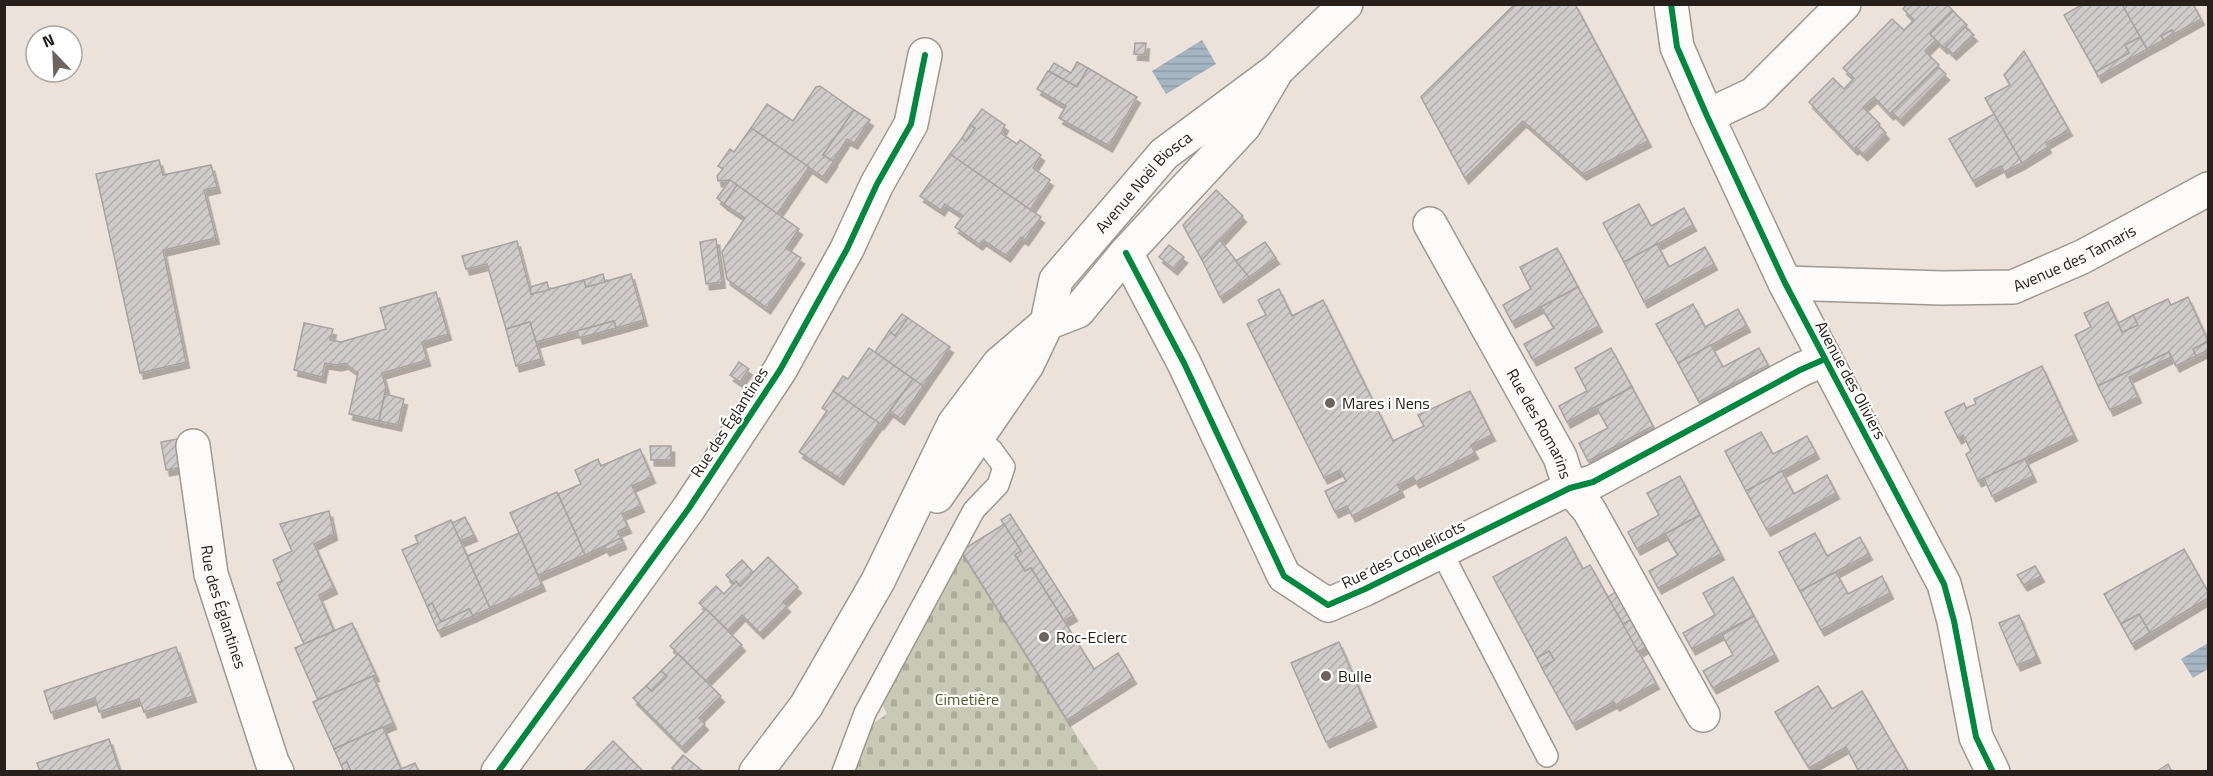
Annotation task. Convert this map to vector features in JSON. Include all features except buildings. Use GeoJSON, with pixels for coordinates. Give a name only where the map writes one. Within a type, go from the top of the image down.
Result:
{"type":"FeatureCollection","features":[{"type":"Feature","properties":{"kind":"street","name":"Avenue Noël Biosca"},"geometry":{"type":"LineString","coordinates":[[1047,323],[1056,280],[1164,154],[1277,70],[1346,4]]}},
{"type":"Feature","properties":{"kind":"street","name":"Avenue des Oliviers"},"geometry":{"type":"LineString","coordinates":[[1671,4],[1677,48],[1785,283],[1944,584],[1954,621],[1976,737],[1994,771]]}},
{"type":"Feature","properties":{"kind":"street"},"geometry":{"type":"LineString","coordinates":[[1707,116],[1754,94],[1844,4]]}},
{"type":"Feature","properties":{"kind":"street","name":"Rue des Églantines"},"geometry":{"type":"LineString","coordinates":[[498,771],[689,508],[780,370],[847,249],[878,184],[911,124],[925,55]]}},
{"type":"Feature","properties":{"kind":"street","name":"Avenue Noël Biosca"},"geometry":{"type":"LineString","coordinates":[[756,771],[806,706],[965,432],[999,364],[1047,323],[1078,312],[1126,253],[1244,126],[1277,70]]}},
{"type":"Feature","properties":{"kind":"street","name":"Avenue des Tamaris"},"geometry":{"type":"LineString","coordinates":[[1785,283],[1942,288],[2013,287],[2082,257],[2208,189]]}},
{"type":"Feature","properties":{"kind":"street","name":"Rue des Romarins"},"geometry":{"type":"LineString","coordinates":[[1431,224],[1560,458],[1570,488],[1589,510],[1703,716]]}},
{"type":"Feature","properties":{"kind":"street","name":"Rue des Coquelicots"},"geometry":{"type":"LineString","coordinates":[[1126,253],[1184,363],[1284,576],[1328,605],[1570,488],[1593,482],[1774,384],[1825,359]]}},
{"type":"Feature","properties":{"kind":"street","name":"Rue des Églantines"},"geometry":{"type":"LineString","coordinates":[[193,446],[211,574],[269,768]]}},
{"type":"Feature","properties":{"kind":"street","name":"Avenue Noël Biosca"},"geometry":{"type":"LineString","coordinates":[[780,771],[806,706]]}},
{"type":"Feature","properties":{"kind":"lane"},"geometry":{"type":"LineString","coordinates":[[843,771],[865,713],[974,510],[998,485],[1004,467],[991,449],[965,432]]}},
{"type":"Feature","properties":{"kind":"lane"},"geometry":{"type":"LineString","coordinates":[[1441,551],[1546,756]]}},
{"type":"Feature","properties":{"kind":"green space","name":"Cimetière"},"geometry":{"type":"Polygon","coordinates":[[[961,551],[1099,771],[855,772],[868,727],[887,714],[881,702],[961,551]]]}},
{"type":"Feature","properties":{"kind":"water"},"geometry":{"type":"Polygon","coordinates":[[[1202,40],[1216,64],[1166,94],[1152,71],[1202,40]]]}},
{"type":"Feature","properties":{"kind":"water"},"geometry":{"type":"Polygon","coordinates":[[[2208,643],[2208,669],[2193,678],[2181,659],[2208,643]]]}},
{"type":"Feature","properties":{"kind":"cycle path"},"geometry":{"type":"LineString","coordinates":[[1671,4],[1677,47],[1785,283],[1944,584],[1954,621],[1976,737],[1993,772]]}},
{"type":"Feature","properties":{"kind":"cycle path"},"geometry":{"type":"LineString","coordinates":[[498,772],[689,508],[780,370],[847,249],[877,184],[911,124],[925,55]]}},
{"type":"Feature","properties":{"kind":"cycle path"},"geometry":{"type":"LineString","coordinates":[[1126,253],[1184,363],[1284,576],[1328,605],[1570,488],[1593,482],[1800,370],[1825,359]]}},
{"type":"Feature","properties":{"kind":"place","name":"Mares i Nens"},"geometry":{"type":"Point","coordinates":[1330,403]}},
{"type":"Feature","properties":{"kind":"place","name":"Roc-Eclerc"},"geometry":{"type":"Point","coordinates":[1044,637]}},
{"type":"Feature","properties":{"kind":"place","name":"Bulle"},"geometry":{"type":"Point","coordinates":[1326,676]}}]}
